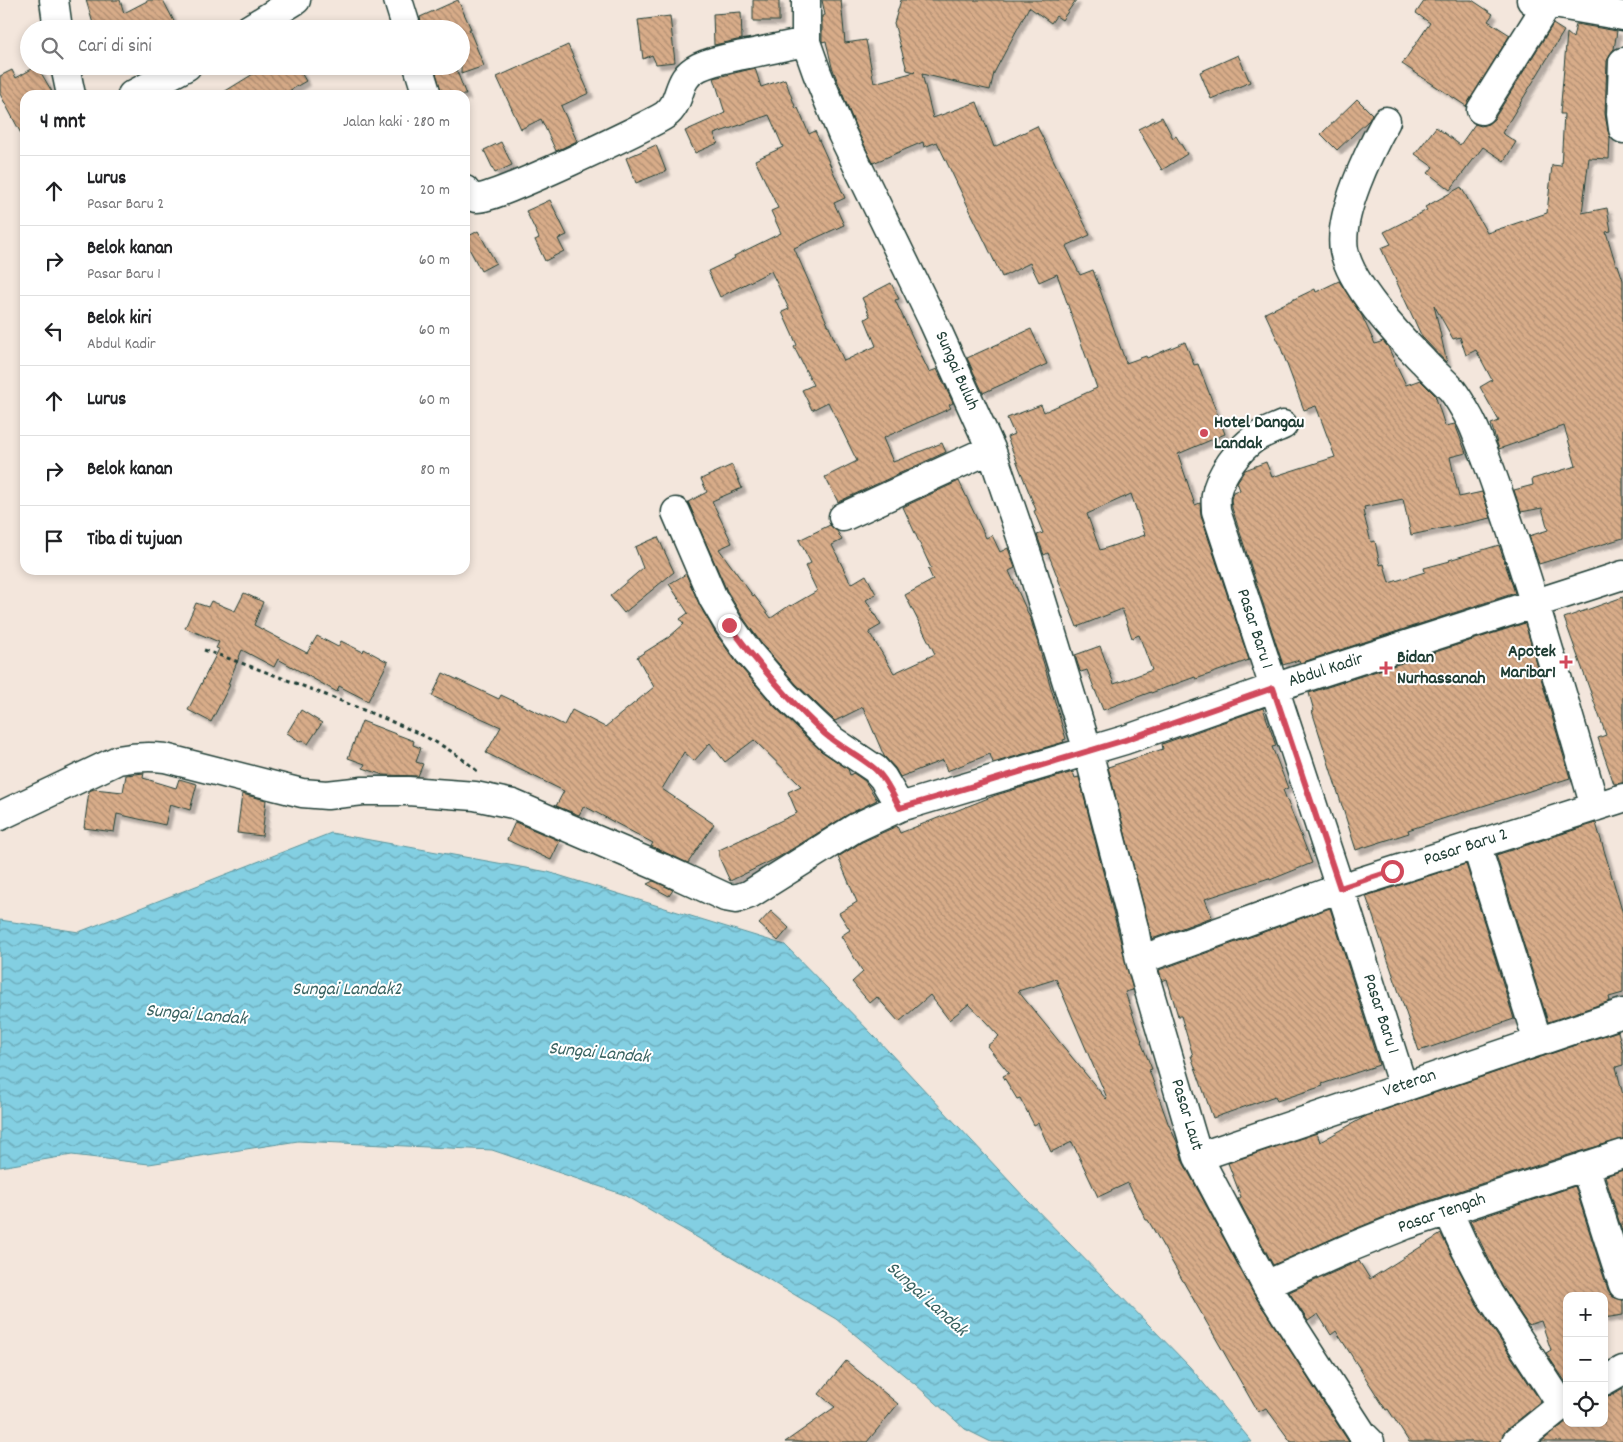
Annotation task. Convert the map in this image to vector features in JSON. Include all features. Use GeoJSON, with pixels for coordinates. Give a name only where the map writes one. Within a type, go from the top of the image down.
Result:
{"type":"FeatureCollection","features":[{"type":"Feature","properties":{"kind":"street"},"geometry":{"type":"LineString","coordinates":[[54,0],[57,20]]}},
{"type":"Feature","properties":{"kind":"street"},"geometry":{"type":"LineString","coordinates":[[264,20],[296,0]]}},
{"type":"Feature","properties":{"kind":"street"},"geometry":{"type":"LineString","coordinates":[[398,0],[404,20]]}},
{"type":"Feature","properties":{"kind":"street","name":"Sungai Buluh"},"geometry":{"type":"LineString","coordinates":[[806,0],[806,42],[842,134],[933,320],[991,449],[1033,572],[1088,751]]}},
{"type":"Feature","properties":{"kind":"street"},"geometry":{"type":"LineString","coordinates":[[1481,110],[1539,1],[1623,16]]}},
{"type":"Feature","properties":{"kind":"street"},"geometry":{"type":"LineString","coordinates":[[470,195],[476,198],[486,198],[521,184],[646,126],[674,106],[683,81],[689,72],[710,62],[806,42]]}},
{"type":"Feature","properties":{"kind":"street"},"geometry":{"type":"LineString","coordinates":[[1623,62],[1623,129]]}},
{"type":"Feature","properties":{"kind":"street"},"geometry":{"type":"LineString","coordinates":[[67,75],[70,90]]}},
{"type":"Feature","properties":{"kind":"street"},"geometry":{"type":"LineString","coordinates":[[141,90],[170,75]]}},
{"type":"Feature","properties":{"kind":"street"},"geometry":{"type":"LineString","coordinates":[[421,75],[425,90]]}},
{"type":"Feature","properties":{"kind":"street"},"geometry":{"type":"LineString","coordinates":[[1386,122],[1373,145],[1360,175],[1351,203],[1346,223],[1344,248],[1348,264],[1353,276],[1379,312],[1453,391],[1471,421],[1490,467],[1535,602],[1596,807]]}},
{"type":"Feature","properties":{"kind":"street","name":"Pasar Baru 1"},"geometry":{"type":"LineString","coordinates":[[1283,425],[1256,438],[1243,448],[1225,471],[1216,495],[1216,511],[1340,888],[1403,1087]]}},
{"type":"Feature","properties":{"kind":"street"},"geometry":{"type":"LineString","coordinates":[[843,517],[991,449]]}},
{"type":"Feature","properties":{"kind":"street"},"geometry":{"type":"LineString","coordinates":[[676,512],[713,598],[749,653],[785,695],[832,740],[875,769],[883,778],[900,808]]}},
{"type":"Feature","properties":{"kind":"street","name":"Abdul Kadir"},"geometry":{"type":"LineString","coordinates":[[0,816],[118,760],[150,756],[165,758],[302,793],[327,795],[363,791],[408,791],[475,796],[513,804],[725,897],[736,899],[750,894],[855,828],[900,808],[1088,751],[1535,602],[1623,576]]}},
{"type":"Feature","properties":{"kind":"street","name":"Pasar Laut"},"geometry":{"type":"LineString","coordinates":[[1088,751],[1134,928],[1140,960],[1198,1157],[1266,1285],[1363,1435],[1370,1442]]}},
{"type":"Feature","properties":{"kind":"street","name":"Pasar Baru 2"},"geometry":{"type":"LineString","coordinates":[[1140,960],[1340,888],[1623,798]]}},
{"type":"Feature","properties":{"kind":"street"},"geometry":{"type":"LineString","coordinates":[[1476,844],[1538,1042]]}},
{"type":"Feature","properties":{"kind":"street","name":"Veteran"},"geometry":{"type":"LineString","coordinates":[[1198,1157],[1623,1013]]}},
{"type":"Feature","properties":{"kind":"street","name":"Pasar Tengah"},"geometry":{"type":"LineString","coordinates":[[1266,1285],[1406,1225],[1623,1154]]}},
{"type":"Feature","properties":{"kind":"street"},"geometry":{"type":"LineString","coordinates":[[1585,1166],[1623,1285]]}},
{"type":"Feature","properties":{"kind":"street"},"geometry":{"type":"LineString","coordinates":[[1448,1211],[1489,1294],[1563,1401]]}},
{"type":"Feature","properties":{"kind":"street"},"geometry":{"type":"LineString","coordinates":[[1608,1379],[1623,1370]]}},
{"type":"Feature","properties":{"kind":"street"},"geometry":{"type":"LineString","coordinates":[[1516,1442],[1563,1403]]}},
{"type":"Feature","properties":{"kind":"path"},"geometry":{"type":"LineString","coordinates":[[204,650],[292,681],[433,740],[463,758],[477,771]]}},
{"type":"Feature","properties":{"kind":"water","name":"Sungai Landak2"},"geometry":{"type":"Polygon","coordinates":[[[331,833],[548,872],[785,945],[875,1037],[1026,1199],[1190,1367],[1252,1442],[991,1442],[965,1429],[915,1384],[836,1319],[625,1195],[492,1150],[298,1141],[149,1164],[72,1155],[0,1167],[0,920],[79,932],[331,833]]]}},
{"type":"Feature","properties":{"kind":"building"},"geometry":{"type":"Polygon","coordinates":[[[86,0],[120,0],[124,13],[149,0],[163,0],[173,20],[92,20],[86,0]]]}},
{"type":"Feature","properties":{"kind":"building"},"geometry":{"type":"Polygon","coordinates":[[[458,0],[467,20],[420,20],[420,17],[458,0]]]}},
{"type":"Feature","properties":{"kind":"building"},"geometry":{"type":"Polygon","coordinates":[[[753,0],[779,0],[779,21],[753,21],[753,0]]]}},
{"type":"Feature","properties":{"kind":"building"},"geometry":{"type":"Polygon","coordinates":[[[822,0],[841,0],[845,43],[866,40],[874,83],[915,72],[907,70],[894,23],[901,0],[1076,0],[1062,20],[1056,16],[1051,23],[1029,7],[994,73],[990,90],[922,74],[933,118],[977,102],[994,147],[1037,126],[1090,235],[1066,246],[1080,275],[1093,270],[1126,363],[1146,356],[1147,358],[1185,342],[1194,365],[1198,364],[1225,434],[1178,454],[1195,505],[1200,503],[1201,516],[1249,660],[1103,710],[1087,670],[1080,671],[1075,655],[1100,646],[1114,684],[1152,670],[1139,635],[1132,638],[1122,609],[1077,627],[1048,553],[1044,555],[1037,535],[1043,533],[1034,511],[1036,510],[1007,437],[1014,434],[1007,418],[1041,405],[1044,412],[1097,388],[1057,274],[1039,282],[1030,263],[1002,277],[937,142],[924,147],[923,142],[873,163],[856,128],[832,67],[826,41],[822,42],[822,16],[825,15],[822,0]],[[1131,494],[1087,514],[1100,550],[1145,535],[1131,494]]]}},
{"type":"Feature","properties":{"kind":"building"},"geometry":{"type":"Polygon","coordinates":[[[1425,0],[1472,0],[1493,14],[1488,21],[1510,35],[1466,106],[1402,64],[1430,23],[1416,13],[1425,0]]]}},
{"type":"Feature","properties":{"kind":"building"},"geometry":{"type":"Polygon","coordinates":[[[741,12],[742,39],[714,45],[713,14],[741,12]]]}},
{"type":"Feature","properties":{"kind":"building"},"geometry":{"type":"Polygon","coordinates":[[[670,16],[675,62],[656,64],[652,55],[643,59],[638,20],[670,16]]]}},
{"type":"Feature","properties":{"kind":"building"},"geometry":{"type":"Polygon","coordinates":[[[1553,24],[1564,31],[1502,133],[1516,142],[1504,161],[1483,147],[1450,190],[1428,173],[1433,167],[1415,154],[1436,127],[1460,145],[1475,124],[1481,126],[1488,124],[1494,119],[1553,24]]]}},
{"type":"Feature","properties":{"kind":"building"},"geometry":{"type":"Polygon","coordinates":[[[1576,24],[1617,31],[1614,49],[1607,61],[1605,114],[1610,137],[1609,159],[1589,158],[1582,213],[1607,208],[1611,231],[1606,232],[1616,265],[1618,265],[1623,280],[1623,538],[1539,564],[1529,536],[1548,530],[1542,508],[1521,512],[1514,490],[1533,485],[1532,479],[1576,466],[1564,426],[1499,449],[1491,424],[1499,421],[1480,387],[1492,380],[1476,350],[1466,355],[1460,337],[1453,339],[1434,305],[1447,363],[1422,337],[1381,248],[1391,244],[1384,232],[1427,210],[1425,207],[1461,187],[1487,233],[1547,213],[1552,165],[1561,166],[1564,114],[1560,114],[1567,33],[1573,38],[1576,24]]]}},
{"type":"Feature","properties":{"kind":"building"},"geometry":{"type":"Polygon","coordinates":[[[470,31],[484,66],[470,71],[470,31]]]}},
{"type":"Feature","properties":{"kind":"building"},"geometry":{"type":"Polygon","coordinates":[[[568,45],[589,93],[561,106],[577,141],[556,151],[541,119],[521,129],[497,77],[568,45]]]}},
{"type":"Feature","properties":{"kind":"building"},"geometry":{"type":"Polygon","coordinates":[[[1238,55],[1250,82],[1211,99],[1200,72],[1238,55]]]}},
{"type":"Feature","properties":{"kind":"building"},"geometry":{"type":"Polygon","coordinates":[[[755,68],[761,87],[785,79],[796,109],[798,108],[809,134],[815,131],[845,198],[834,203],[844,225],[794,248],[844,361],[876,346],[865,319],[870,316],[862,298],[891,283],[899,299],[895,300],[929,372],[937,369],[953,403],[949,405],[951,408],[883,438],[893,462],[942,443],[946,452],[838,502],[825,477],[857,461],[828,402],[812,410],[802,390],[813,385],[794,347],[797,345],[782,312],[789,309],[771,271],[720,297],[708,271],[781,233],[771,211],[778,208],[755,160],[783,147],[769,115],[714,134],[718,143],[695,153],[685,131],[725,113],[714,78],[755,68]]]}},
{"type":"Feature","properties":{"kind":"building"},"geometry":{"type":"Polygon","coordinates":[[[12,70],[16,78],[21,75],[42,75],[51,90],[20,90],[20,132],[0,94],[0,76],[12,70]]]}},
{"type":"Feature","properties":{"kind":"building"},"geometry":{"type":"Polygon","coordinates":[[[251,75],[302,75],[306,81],[291,90],[227,90],[251,75]]]}},
{"type":"Feature","properties":{"kind":"building"},"geometry":{"type":"Polygon","coordinates":[[[436,75],[458,75],[464,90],[441,90],[436,75]]]}},
{"type":"Feature","properties":{"kind":"building"},"geometry":{"type":"Polygon","coordinates":[[[1357,99],[1372,114],[1369,120],[1337,150],[1321,134],[1357,99]]]}},
{"type":"Feature","properties":{"kind":"building"},"geometry":{"type":"Polygon","coordinates":[[[1162,117],[1173,138],[1176,136],[1187,154],[1162,170],[1138,129],[1162,117]]]}},
{"type":"Feature","properties":{"kind":"building"},"geometry":{"type":"Polygon","coordinates":[[[501,142],[512,165],[495,173],[484,150],[501,142]]]}},
{"type":"Feature","properties":{"kind":"building"},"geometry":{"type":"Polygon","coordinates":[[[656,145],[666,171],[636,183],[626,158],[656,145]]]}},
{"type":"Feature","properties":{"kind":"building"},"geometry":{"type":"Polygon","coordinates":[[[550,200],[567,235],[558,239],[564,251],[545,261],[535,240],[539,238],[526,211],[550,200]]]}},
{"type":"Feature","properties":{"kind":"building"},"geometry":{"type":"Polygon","coordinates":[[[478,231],[496,263],[481,271],[470,250],[470,235],[478,231]]]}},
{"type":"Feature","properties":{"kind":"building"},"geometry":{"type":"Polygon","coordinates":[[[1339,281],[1362,316],[1375,344],[1383,341],[1388,347],[1406,385],[1420,380],[1435,395],[1445,426],[1455,424],[1466,453],[1450,457],[1459,497],[1482,492],[1491,518],[1411,535],[1403,499],[1364,507],[1365,510],[1363,511],[1371,542],[1375,541],[1380,565],[1384,564],[1389,583],[1425,572],[1424,568],[1499,545],[1515,593],[1300,663],[1299,660],[1283,665],[1232,508],[1231,499],[1233,492],[1240,490],[1237,482],[1245,470],[1266,462],[1272,477],[1335,457],[1316,406],[1304,410],[1279,343],[1265,313],[1315,289],[1316,292],[1339,281]]]}},
{"type":"Feature","properties":{"kind":"building"},"geometry":{"type":"Polygon","coordinates":[[[1031,329],[1047,364],[983,393],[967,358],[1031,329]]]}},
{"type":"Feature","properties":{"kind":"building"},"geometry":{"type":"Polygon","coordinates":[[[732,465],[742,488],[712,501],[732,543],[719,549],[753,596],[771,618],[790,605],[817,591],[805,566],[811,563],[799,540],[830,525],[837,531],[842,540],[832,545],[851,584],[866,575],[876,594],[866,600],[881,625],[869,632],[894,673],[935,654],[905,595],[933,580],[928,569],[931,568],[903,507],[959,481],[986,538],[992,535],[1000,552],[1008,548],[1015,568],[1009,571],[1031,620],[1066,739],[1063,740],[1064,742],[993,763],[990,754],[947,771],[943,760],[900,777],[884,756],[863,707],[835,721],[796,684],[761,643],[727,591],[688,502],[707,492],[701,479],[732,465]]]}},
{"type":"Feature","properties":{"kind":"building"},"geometry":{"type":"Polygon","coordinates":[[[658,537],[674,572],[624,613],[610,596],[643,568],[635,547],[658,537]]]}},
{"type":"Feature","properties":{"kind":"building"},"geometry":{"type":"Polygon","coordinates":[[[686,574],[700,606],[716,634],[737,663],[774,706],[821,751],[848,769],[850,775],[853,773],[865,781],[877,800],[847,815],[779,857],[730,881],[719,857],[719,850],[797,813],[788,792],[801,786],[754,740],[725,762],[710,743],[694,761],[684,752],[662,789],[714,824],[688,863],[651,846],[653,843],[584,806],[579,815],[556,806],[564,791],[486,753],[501,727],[432,696],[443,673],[499,699],[501,695],[564,725],[572,710],[605,727],[654,687],[637,657],[669,637],[684,624],[680,619],[688,613],[669,584],[686,574]]]}},
{"type":"Feature","properties":{"kind":"building"},"geometry":{"type":"Polygon","coordinates":[[[244,593],[263,602],[254,625],[307,653],[317,636],[338,647],[341,641],[363,652],[364,649],[388,662],[368,701],[339,686],[337,692],[278,659],[274,667],[242,650],[228,684],[230,685],[211,722],[188,710],[219,649],[216,648],[219,642],[185,628],[196,603],[208,607],[211,601],[235,611],[244,593]]]}},
{"type":"Feature","properties":{"kind":"building"},"geometry":{"type":"Polygon","coordinates":[[[1623,597],[1623,783],[1614,784],[1598,738],[1606,735],[1564,618],[1623,597]]]}},
{"type":"Feature","properties":{"kind":"building"},"geometry":{"type":"Polygon","coordinates":[[[1525,623],[1570,778],[1408,830],[1409,833],[1356,850],[1312,711],[1314,711],[1309,693],[1525,623]]]}},
{"type":"Feature","properties":{"kind":"building"},"geometry":{"type":"Polygon","coordinates":[[[1263,708],[1276,746],[1272,747],[1288,788],[1283,790],[1312,863],[1270,880],[1269,878],[1205,899],[1212,917],[1152,939],[1108,767],[1163,749],[1162,744],[1263,708]]]}},
{"type":"Feature","properties":{"kind":"building"},"geometry":{"type":"Polygon","coordinates":[[[301,710],[322,723],[308,744],[287,733],[301,710]]]}},
{"type":"Feature","properties":{"kind":"building"},"geometry":{"type":"Polygon","coordinates":[[[362,721],[414,741],[413,745],[421,748],[416,762],[423,764],[418,776],[383,775],[363,768],[365,764],[348,758],[362,721]]]}},
{"type":"Feature","properties":{"kind":"building"},"geometry":{"type":"Polygon","coordinates":[[[1073,772],[1075,778],[1079,777],[1133,990],[1125,992],[1152,1069],[1149,1070],[1183,1162],[1253,1293],[1349,1442],[1291,1442],[1266,1408],[1258,1412],[1148,1220],[1146,1220],[1128,1183],[1098,1197],[1072,1142],[1051,1152],[1038,1123],[1034,1125],[1020,1098],[1017,1099],[1003,1076],[1009,1073],[987,1046],[999,1036],[969,1004],[949,1020],[930,995],[899,1022],[877,997],[870,1003],[852,982],[863,972],[841,936],[850,930],[839,913],[857,902],[838,857],[862,842],[897,826],[900,833],[996,795],[1073,772]],[[1056,979],[1018,991],[1106,1099],[1056,979]]]}},
{"type":"Feature","properties":{"kind":"building"},"geometry":{"type":"Polygon","coordinates":[[[144,773],[143,778],[176,788],[179,779],[197,784],[190,810],[170,804],[165,825],[117,814],[114,832],[84,828],[89,791],[94,789],[123,792],[126,775],[144,773]]]}},
{"type":"Feature","properties":{"kind":"building"},"geometry":{"type":"Polygon","coordinates":[[[242,794],[266,800],[262,836],[237,833],[242,794]]]}},
{"type":"Feature","properties":{"kind":"building"},"geometry":{"type":"Polygon","coordinates":[[[515,822],[560,841],[551,860],[507,840],[515,822]]]}},
{"type":"Feature","properties":{"kind":"building"},"geometry":{"type":"Polygon","coordinates":[[[1596,823],[1623,914],[1623,993],[1609,997],[1610,1001],[1548,1022],[1496,855],[1596,823]]]}},
{"type":"Feature","properties":{"kind":"building"},"geometry":{"type":"Polygon","coordinates":[[[1466,864],[1514,1019],[1419,1051],[1366,896],[1466,864]]]}},
{"type":"Feature","properties":{"kind":"building"},"geometry":{"type":"Polygon","coordinates":[[[653,881],[673,890],[669,896],[647,884],[653,881]]]}},
{"type":"Feature","properties":{"kind":"building"},"geometry":{"type":"Polygon","coordinates":[[[1330,908],[1379,1065],[1277,1101],[1275,1096],[1213,1118],[1191,1056],[1193,1056],[1181,1016],[1178,1016],[1167,979],[1162,981],[1159,970],[1330,908]]]}},
{"type":"Feature","properties":{"kind":"building"},"geometry":{"type":"Polygon","coordinates":[[[771,911],[789,928],[778,941],[759,924],[771,911]]]}},
{"type":"Feature","properties":{"kind":"building"},"geometry":{"type":"Polygon","coordinates":[[[1618,1031],[1623,1052],[1623,1065],[1616,1067],[1623,1095],[1623,1139],[1401,1210],[1273,1265],[1238,1199],[1241,1197],[1228,1163],[1317,1133],[1320,1142],[1366,1116],[1618,1031]]]}},
{"type":"Feature","properties":{"kind":"building"},"geometry":{"type":"Polygon","coordinates":[[[1623,1170],[1623,1234],[1605,1176],[1623,1170]]]}},
{"type":"Feature","properties":{"kind":"building"},"geometry":{"type":"Polygon","coordinates":[[[1575,1186],[1608,1290],[1613,1297],[1623,1300],[1623,1315],[1608,1317],[1608,1292],[1563,1292],[1563,1378],[1546,1353],[1551,1350],[1541,1321],[1528,1325],[1502,1286],[1470,1221],[1575,1186]]]}},
{"type":"Feature","properties":{"kind":"building"},"geometry":{"type":"Polygon","coordinates":[[[1441,1234],[1476,1303],[1541,1402],[1506,1430],[1498,1442],[1409,1442],[1388,1409],[1386,1410],[1336,1331],[1331,1335],[1318,1314],[1308,1321],[1289,1292],[1359,1261],[1370,1279],[1441,1234]]]}},
{"type":"Feature","properties":{"kind":"building"},"geometry":{"type":"Polygon","coordinates":[[[846,1361],[898,1404],[867,1442],[785,1442],[835,1407],[819,1394],[846,1361]]]}},
{"type":"Feature","properties":{"kind":"building"},"geometry":{"type":"Polygon","coordinates":[[[1623,1388],[1623,1442],[1541,1442],[1563,1424],[1563,1427],[1608,1427],[1608,1396],[1623,1388]]]}},
{"type":"Feature","properties":{"kind":"place","name":"Hotel Dangau Landak"},"geometry":{"type":"Point","coordinates":[1204,433]}},
{"type":"Feature","properties":{"kind":"place","name":"Apotek Maribar1"},"geometry":{"type":"Point","coordinates":[1566,662]}},
{"type":"Feature","properties":{"kind":"place","name":"Bidan Nurhassanah"},"geometry":{"type":"Point","coordinates":[1386,668]}},
{"type":"Feature","properties":{"kind":"route"},"geometry":{"type":"LineString","coordinates":[[729,625],[749,653],[785,695],[832,740],[875,769],[883,778],[900,808],[1125,740],[1273,688],[1340,888],[1392,871]]}},
{"type":"Feature","properties":{"kind":"water label","name":"Sungai Landak"},"geometry":{"type":"Point","coordinates":[196,1016]}},
{"type":"Feature","properties":{"kind":"water label","name":"Sungai Landak"},"geometry":{"type":"Point","coordinates":[599,1054]}},
{"type":"Feature","properties":{"kind":"water label","name":"Sungai Landak"},"geometry":{"type":"Point","coordinates":[926,1300]}}]}
